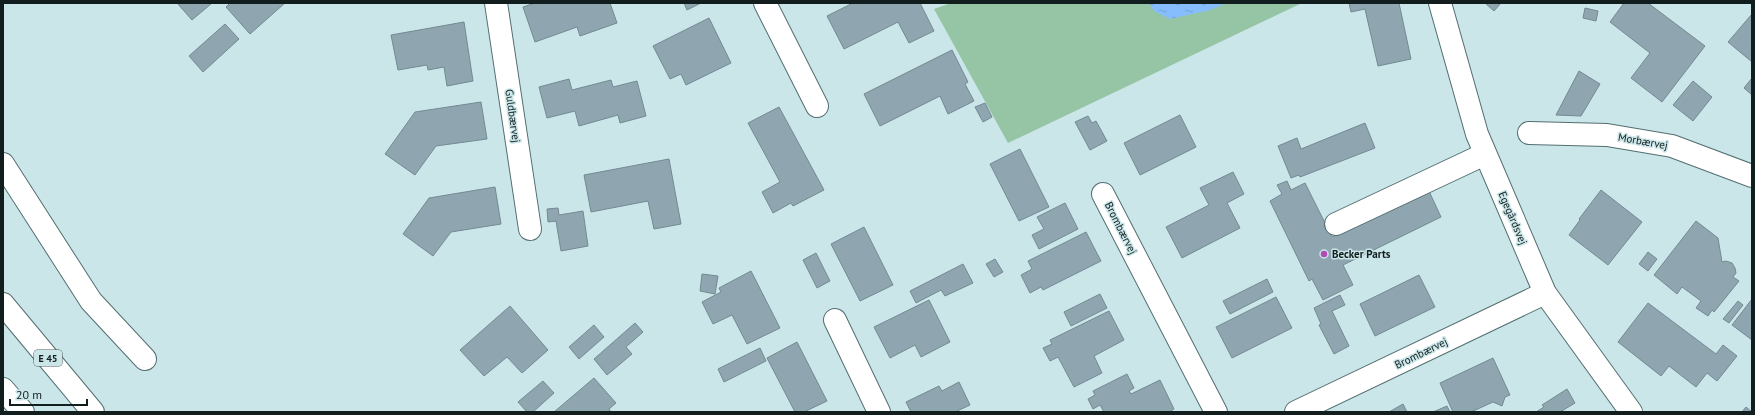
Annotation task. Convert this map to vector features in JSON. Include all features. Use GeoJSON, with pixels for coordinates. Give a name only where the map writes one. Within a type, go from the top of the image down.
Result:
{"type":"FeatureCollection","features":[{"type":"Feature","properties":{"kind":"main road","name":"Guldbærvej"},"geometry":{"type":"LineString","coordinates":[[496,3],[530,229]]}},
{"type":"Feature","properties":{"kind":"main road"},"geometry":{"type":"LineString","coordinates":[[765,3],[817,106]]}},
{"type":"Feature","properties":{"kind":"main road","name":"Egegårdsvej"},"geometry":{"type":"LineString","coordinates":[[1440,3],[1477,134],[1545,293],[1631,412]]}},
{"type":"Feature","properties":{"kind":"main road","name":"Morbærvej"},"geometry":{"type":"LineString","coordinates":[[1530,133],[1607,135],[1672,146],[1752,176]]}},
{"type":"Feature","properties":{"kind":"main road"},"geometry":{"type":"LineString","coordinates":[[1336,224],[1485,154]]}},
{"type":"Feature","properties":{"kind":"main road"},"geometry":{"type":"LineString","coordinates":[[3,164],[91,301],[145,359]]}},
{"type":"Feature","properties":{"kind":"main road","name":"Brombærvej"},"geometry":{"type":"LineString","coordinates":[[1103,194],[1216,412]]}},
{"type":"Feature","properties":{"kind":"main road","name":"Brombærvej"},"geometry":{"type":"LineString","coordinates":[[1296,412],[1545,293]]}},
{"type":"Feature","properties":{"kind":"main road","name":"E 45"},"geometry":{"type":"LineString","coordinates":[[3,304],[93,412]]}},
{"type":"Feature","properties":{"kind":"main road"},"geometry":{"type":"LineString","coordinates":[[835,320],[879,412]]}},
{"type":"Feature","properties":{"kind":"main road"},"geometry":{"type":"LineString","coordinates":[[3,388],[23,412]]}},
{"type":"Feature","properties":{"kind":"green space"},"geometry":{"type":"Polygon","coordinates":[[[951,3],[1302,3],[1008,143],[934,9],[951,3]]]}},
{"type":"Feature","properties":{"kind":"water"},"geometry":{"type":"Polygon","coordinates":[[[1149,3],[1227,3],[1210,10],[1170,19],[1154,11],[1149,3]]]}},
{"type":"Feature","properties":{"kind":"building"},"geometry":{"type":"Polygon","coordinates":[[[177,3],[212,3],[192,20],[177,3]]]}},
{"type":"Feature","properties":{"kind":"building"},"geometry":{"type":"Polygon","coordinates":[[[230,3],[285,3],[250,34],[226,7],[230,3]]]}},
{"type":"Feature","properties":{"kind":"building"},"geometry":{"type":"Polygon","coordinates":[[[535,3],[610,3],[617,23],[580,36],[577,27],[535,42],[523,7],[535,3]]]}},
{"type":"Feature","properties":{"kind":"building"},"geometry":{"type":"Polygon","coordinates":[[[684,3],[701,3],[687,10],[684,3]]]}},
{"type":"Feature","properties":{"kind":"building"},"geometry":{"type":"Polygon","coordinates":[[[853,3],[920,3],[934,31],[909,43],[898,22],[844,49],[827,16],[853,3]]]}},
{"type":"Feature","properties":{"kind":"building"},"geometry":{"type":"Polygon","coordinates":[[[1349,3],[1399,3],[1411,59],[1378,66],[1365,9],[1351,12],[1349,3]]]}},
{"type":"Feature","properties":{"kind":"building"},"geometry":{"type":"Polygon","coordinates":[[[1485,3],[1501,3],[1494,11],[1485,3]]]}},
{"type":"Feature","properties":{"kind":"building"},"geometry":{"type":"Polygon","coordinates":[[[1624,3],[1648,3],[1705,46],[1662,102],[1631,78],[1650,53],[1610,22],[1624,3]]]}},
{"type":"Feature","properties":{"kind":"building"},"geometry":{"type":"Polygon","coordinates":[[[1585,8],[1598,11],[1596,21],[1583,18],[1585,8]]]}},
{"type":"Feature","properties":{"kind":"building"},"geometry":{"type":"Polygon","coordinates":[[[1752,14],[1752,62],[1728,42],[1752,14]]]}},
{"type":"Feature","properties":{"kind":"building"},"geometry":{"type":"Polygon","coordinates":[[[709,18],[731,63],[686,85],[681,74],[670,79],[653,46],[709,18]]]}},
{"type":"Feature","properties":{"kind":"building"},"geometry":{"type":"Polygon","coordinates":[[[464,22],[473,81],[447,86],[444,67],[428,70],[427,65],[398,70],[391,35],[464,22]]]}},
{"type":"Feature","properties":{"kind":"building"},"geometry":{"type":"Polygon","coordinates":[[[225,24],[239,39],[203,72],[189,56],[225,24]]]}},
{"type":"Feature","properties":{"kind":"building"},"geometry":{"type":"Polygon","coordinates":[[[952,50],[968,82],[965,84],[974,101],[948,114],[940,96],[880,126],[864,94],[952,50]]]}},
{"type":"Feature","properties":{"kind":"building"},"geometry":{"type":"Polygon","coordinates":[[[1579,71],[1600,84],[1581,116],[1556,115],[1579,71]]]}},
{"type":"Feature","properties":{"kind":"building"},"geometry":{"type":"Polygon","coordinates":[[[1752,78],[1752,95],[1744,88],[1752,78]]]}},
{"type":"Feature","properties":{"kind":"building"},"geometry":{"type":"Polygon","coordinates":[[[569,79],[572,90],[611,80],[613,87],[637,81],[646,116],[620,123],[618,115],[579,126],[575,111],[547,118],[539,87],[569,79]]]}},
{"type":"Feature","properties":{"kind":"building"},"geometry":{"type":"Polygon","coordinates":[[[1693,81],[1712,97],[1693,121],[1673,105],[1693,81]]]}},
{"type":"Feature","properties":{"kind":"building"},"geometry":{"type":"Polygon","coordinates":[[[481,102],[487,139],[436,146],[415,175],[385,154],[415,112],[481,102]]]}},
{"type":"Feature","properties":{"kind":"building"},"geometry":{"type":"Polygon","coordinates":[[[985,103],[992,117],[983,122],[975,107],[985,103]]]}},
{"type":"Feature","properties":{"kind":"building"},"geometry":{"type":"Polygon","coordinates":[[[779,107],[824,190],[793,206],[791,203],[773,213],[762,192],[780,182],[748,123],[779,107]]]}},
{"type":"Feature","properties":{"kind":"building"},"geometry":{"type":"Polygon","coordinates":[[[1180,115],[1196,147],[1140,175],[1124,143],[1180,115]]]}},
{"type":"Feature","properties":{"kind":"building"},"geometry":{"type":"Polygon","coordinates":[[[1088,116],[1092,123],[1096,121],[1107,141],[1090,150],[1075,122],[1088,116]]]}},
{"type":"Feature","properties":{"kind":"building"},"geometry":{"type":"Polygon","coordinates":[[[1365,123],[1375,148],[1300,177],[1299,175],[1291,178],[1278,146],[1297,138],[1301,149],[1365,123]]]}},
{"type":"Feature","properties":{"kind":"building"},"geometry":{"type":"Polygon","coordinates":[[[1020,149],[1049,207],[1019,221],[990,164],[1020,149]]]}},
{"type":"Feature","properties":{"kind":"building"},"geometry":{"type":"Polygon","coordinates":[[[669,159],[681,224],[654,229],[648,201],[591,212],[584,175],[669,159]]]}},
{"type":"Feature","properties":{"kind":"building"},"geometry":{"type":"Polygon","coordinates":[[[1233,172],[1244,194],[1227,203],[1240,228],[1182,258],[1166,227],[1209,205],[1200,188],[1233,172]]]}},
{"type":"Feature","properties":{"kind":"building"},"geometry":{"type":"Polygon","coordinates":[[[1287,181],[1291,190],[1305,183],[1332,237],[1428,189],[1441,217],[1343,265],[1353,285],[1323,300],[1312,279],[1309,281],[1270,201],[1282,194],[1277,185],[1287,181]]]}},
{"type":"Feature","properties":{"kind":"building"},"geometry":{"type":"Polygon","coordinates":[[[495,187],[501,224],[451,232],[433,256],[403,234],[429,198],[495,187]]]}},
{"type":"Feature","properties":{"kind":"building"},"geometry":{"type":"Polygon","coordinates":[[[1601,190],[1642,222],[1608,265],[1569,235],[1601,190]]]}},
{"type":"Feature","properties":{"kind":"building"},"geometry":{"type":"Polygon","coordinates":[[[1065,203],[1078,229],[1039,249],[1032,235],[1044,229],[1037,217],[1065,203]]]}},
{"type":"Feature","properties":{"kind":"building"},"geometry":{"type":"Polygon","coordinates":[[[558,208],[559,215],[583,211],[588,246],[561,251],[556,221],[548,222],[547,209],[558,208]]]}},
{"type":"Feature","properties":{"kind":"building"},"geometry":{"type":"Polygon","coordinates":[[[1696,221],[1718,238],[1722,262],[1726,261],[1732,263],[1736,273],[1733,277],[1739,281],[1714,312],[1712,310],[1708,316],[1696,308],[1701,301],[1682,287],[1677,294],[1654,275],[1696,221]]]}},
{"type":"Feature","properties":{"kind":"building"},"geometry":{"type":"Polygon","coordinates":[[[864,227],[893,285],[860,301],[831,244],[864,227]]]}},
{"type":"Feature","properties":{"kind":"building"},"geometry":{"type":"Polygon","coordinates":[[[1086,232],[1101,261],[1043,290],[1041,287],[1030,293],[1021,275],[1032,269],[1028,261],[1086,232]]]}},
{"type":"Feature","properties":{"kind":"building"},"geometry":{"type":"Polygon","coordinates":[[[1648,252],[1657,259],[1648,271],[1639,264],[1648,252]]]}},
{"type":"Feature","properties":{"kind":"building"},"geometry":{"type":"Polygon","coordinates":[[[816,253],[830,281],[817,288],[803,260],[816,253]]]}},
{"type":"Feature","properties":{"kind":"building"},"geometry":{"type":"Polygon","coordinates":[[[995,259],[1003,272],[994,277],[986,264],[995,259]]]}},
{"type":"Feature","properties":{"kind":"building"},"geometry":{"type":"Polygon","coordinates":[[[963,264],[973,283],[945,296],[941,290],[916,303],[910,291],[963,264]]]}},
{"type":"Feature","properties":{"kind":"building"},"geometry":{"type":"Polygon","coordinates":[[[751,271],[780,328],[747,344],[732,315],[713,324],[702,302],[721,292],[719,288],[751,271]]]}},
{"type":"Feature","properties":{"kind":"building"},"geometry":{"type":"Polygon","coordinates":[[[702,274],[718,276],[715,294],[700,291],[702,274]]]}},
{"type":"Feature","properties":{"kind":"building"},"geometry":{"type":"Polygon","coordinates":[[[1419,275],[1435,307],[1375,336],[1360,304],[1419,275]]]}},
{"type":"Feature","properties":{"kind":"building"},"geometry":{"type":"Polygon","coordinates":[[[1267,279],[1273,292],[1230,314],[1223,301],[1267,279]]]}},
{"type":"Feature","properties":{"kind":"building"},"geometry":{"type":"Polygon","coordinates":[[[1100,294],[1107,308],[1071,326],[1064,312],[1100,294]]]}},
{"type":"Feature","properties":{"kind":"building"},"geometry":{"type":"Polygon","coordinates":[[[1340,295],[1345,305],[1332,311],[1349,346],[1334,354],[1319,325],[1321,324],[1314,308],[1340,295]]]}},
{"type":"Feature","properties":{"kind":"building"},"geometry":{"type":"Polygon","coordinates":[[[1276,297],[1292,328],[1232,358],[1216,327],[1276,297]]]}},
{"type":"Feature","properties":{"kind":"building"},"geometry":{"type":"Polygon","coordinates":[[[1752,299],[1752,340],[1732,325],[1752,299]]]}},
{"type":"Feature","properties":{"kind":"building"},"geometry":{"type":"Polygon","coordinates":[[[929,300],[950,342],[921,357],[915,345],[890,358],[874,327],[929,300]]]}},
{"type":"Feature","properties":{"kind":"building"},"geometry":{"type":"Polygon","coordinates":[[[1738,301],[1743,305],[1729,323],[1723,319],[1738,301]]]}},
{"type":"Feature","properties":{"kind":"building"},"geometry":{"type":"Polygon","coordinates":[[[1648,303],[1716,354],[1723,345],[1737,356],[1717,381],[1707,373],[1696,387],[1669,366],[1661,376],[1618,342],[1648,303]]]}},
{"type":"Feature","properties":{"kind":"building"},"geometry":{"type":"Polygon","coordinates":[[[510,306],[548,350],[522,373],[507,357],[484,376],[460,350],[510,306]]]}},
{"type":"Feature","properties":{"kind":"building"},"geometry":{"type":"Polygon","coordinates":[[[1109,311],[1124,340],[1094,356],[1102,373],[1074,387],[1058,357],[1050,361],[1043,348],[1052,344],[1050,340],[1109,311]]]}},
{"type":"Feature","properties":{"kind":"building"},"geometry":{"type":"Polygon","coordinates":[[[635,323],[643,332],[626,347],[632,354],[607,375],[594,359],[635,323]]]}},
{"type":"Feature","properties":{"kind":"building"},"geometry":{"type":"Polygon","coordinates":[[[594,325],[604,337],[579,359],[569,347],[594,325]]]}},
{"type":"Feature","properties":{"kind":"building"},"geometry":{"type":"Polygon","coordinates":[[[797,342],[827,401],[804,412],[795,412],[767,358],[797,342]]]}},
{"type":"Feature","properties":{"kind":"building"},"geometry":{"type":"Polygon","coordinates":[[[760,348],[766,361],[724,382],[718,369],[760,348]]]}},
{"type":"Feature","properties":{"kind":"building"},"geometry":{"type":"Polygon","coordinates":[[[1493,358],[1510,395],[1505,397],[1502,406],[1493,402],[1471,412],[1453,412],[1440,383],[1493,358]]]}},
{"type":"Feature","properties":{"kind":"building"},"geometry":{"type":"Polygon","coordinates":[[[1127,374],[1134,388],[1129,391],[1131,394],[1160,380],[1174,409],[1169,412],[1104,412],[1100,405],[1093,409],[1088,399],[1095,395],[1093,391],[1127,374]]]}},
{"type":"Feature","properties":{"kind":"building"},"geometry":{"type":"Polygon","coordinates":[[[594,378],[616,403],[609,409],[611,412],[554,412],[594,378]]]}},
{"type":"Feature","properties":{"kind":"building"},"geometry":{"type":"Polygon","coordinates":[[[543,381],[554,393],[533,412],[527,412],[518,402],[543,381]]]}},
{"type":"Feature","properties":{"kind":"building"},"geometry":{"type":"Polygon","coordinates":[[[959,382],[970,405],[955,412],[911,412],[906,402],[939,386],[942,391],[959,382]]]}},
{"type":"Feature","properties":{"kind":"building"},"geometry":{"type":"Polygon","coordinates":[[[1567,389],[1575,403],[1560,412],[1536,412],[1544,407],[1542,405],[1567,389]]]}},
{"type":"Feature","properties":{"kind":"building"},"geometry":{"type":"Polygon","coordinates":[[[1403,404],[1407,412],[1389,412],[1403,404]]]}},
{"type":"Feature","properties":{"kind":"building"},"geometry":{"type":"Polygon","coordinates":[[[1447,406],[1450,412],[1433,412],[1447,406]]]}},
{"type":"Feature","properties":{"kind":"building"},"geometry":{"type":"Polygon","coordinates":[[[1746,407],[1752,412],[1742,412],[1746,407]]]}},
{"type":"Feature","properties":{"kind":"place","name":"Becker Parts"},"geometry":{"type":"Point","coordinates":[1324,254]}}]}
